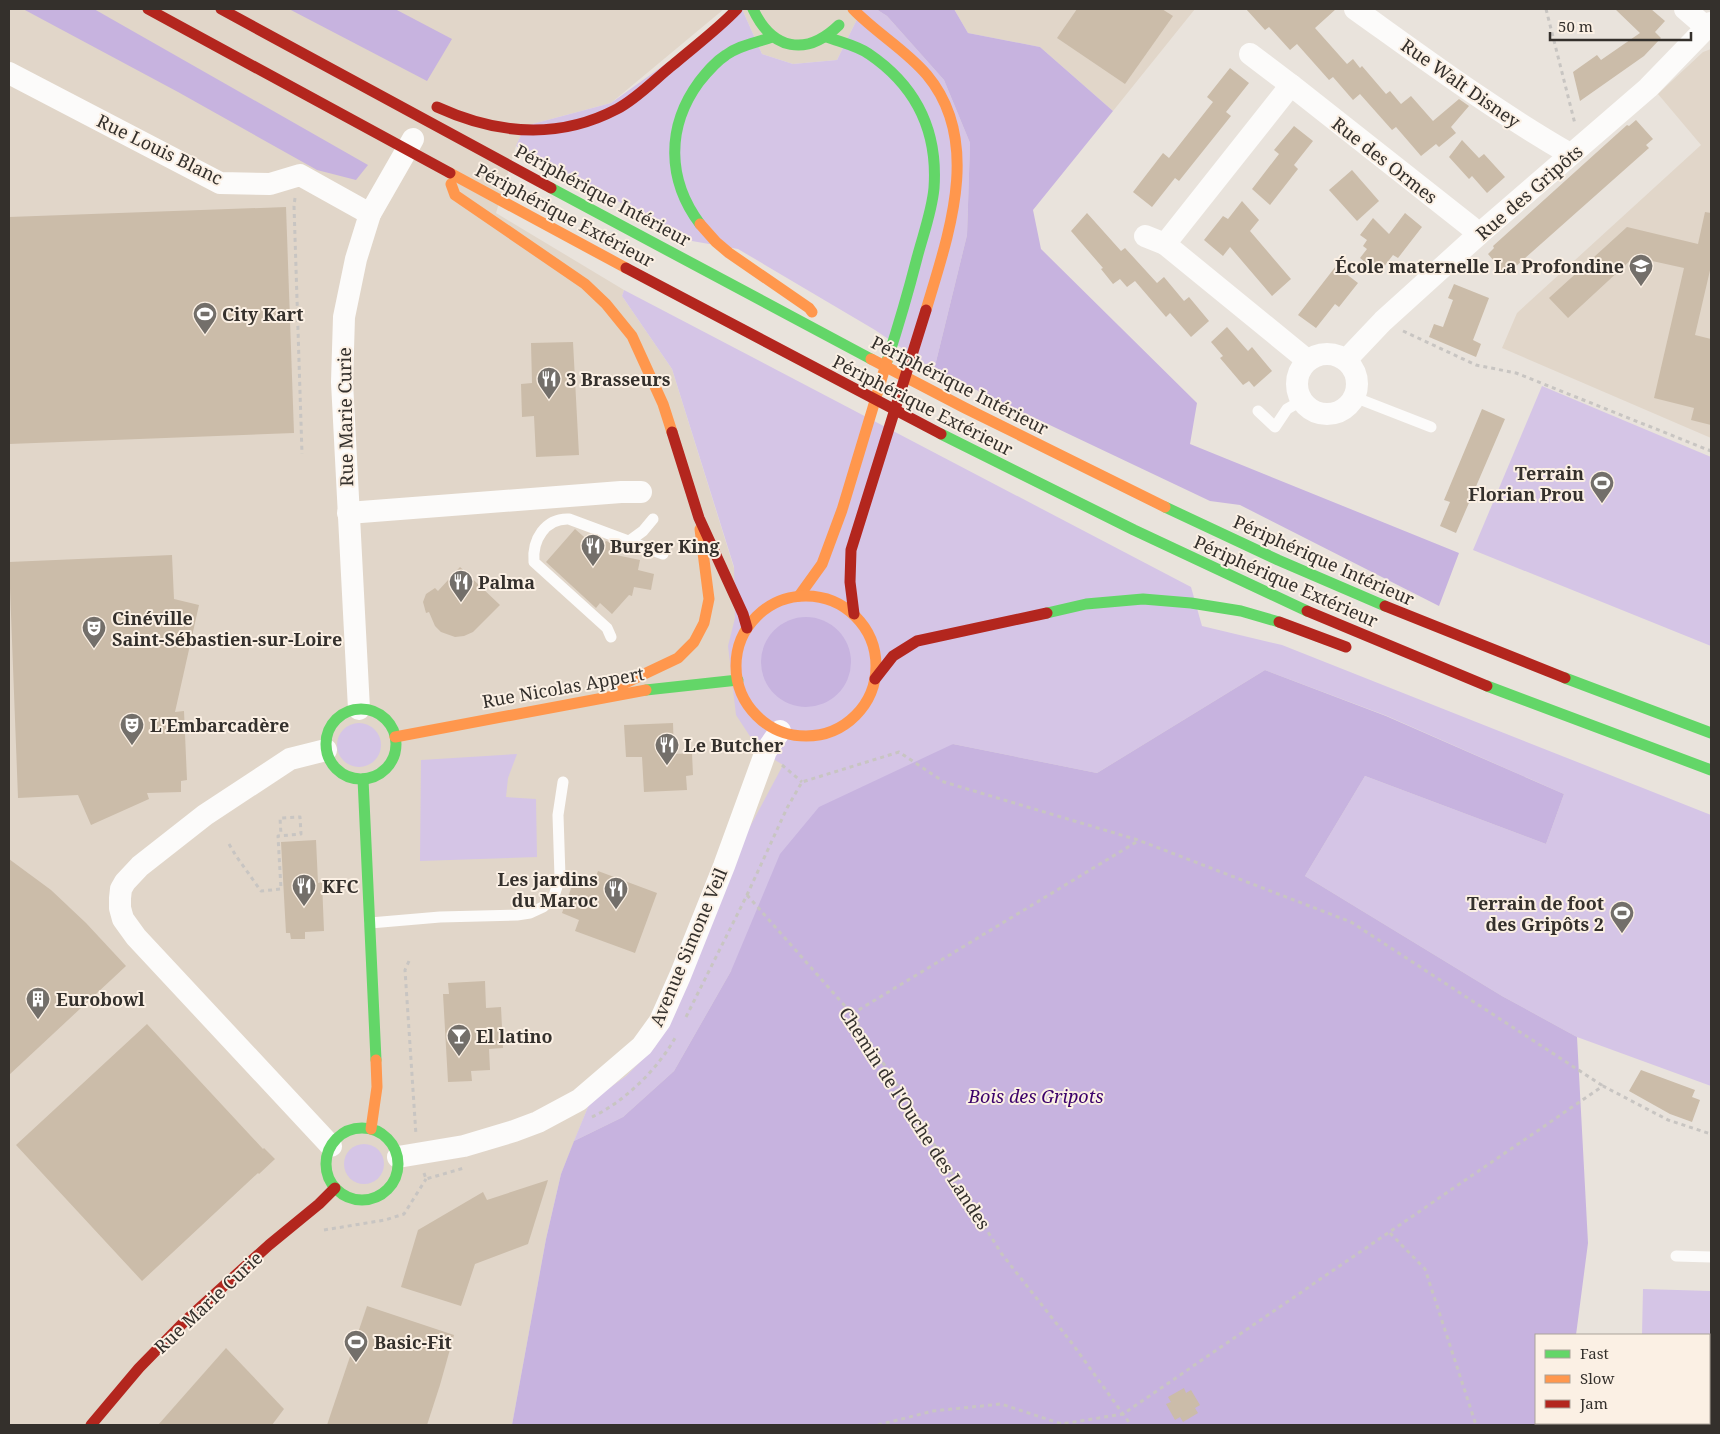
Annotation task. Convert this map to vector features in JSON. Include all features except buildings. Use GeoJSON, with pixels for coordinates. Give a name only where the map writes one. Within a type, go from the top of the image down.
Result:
{"type":"FeatureCollection","features":[{"type":"Feature","properties":{"kind":"main road","name":"Périphérique Extérieur"},"geometry":{"type":"LineString","coordinates":[[148,9],[448,173],[834,379],[1032,481],[1165,546],[1440,667],[1711,770]]}},
{"type":"Feature","properties":{"kind":"main road","name":"Périphérique Intérieur"},"geometry":{"type":"LineString","coordinates":[[221,9],[823,334],[1122,487],[1300,569],[1418,620],[1519,661],[1711,733]]}},
{"type":"Feature","properties":{"kind":"main road"},"geometry":{"type":"LineString","coordinates":[[425,101],[457,118],[494,128],[516,130],[557,128],[576,124],[618,108],[700,44],[737,9]]}},
{"type":"Feature","properties":{"kind":"main road"},"geometry":{"type":"LineString","coordinates":[[753,9],[762,28],[772,37],[785,43],[800,46],[814,44],[827,37],[841,23],[847,9]]}},
{"type":"Feature","properties":{"kind":"main road"},"geometry":{"type":"LineString","coordinates":[[853,9],[870,26],[909,57],[925,73],[935,87],[955,138],[958,172],[951,220],[925,316],[851,550],[849,573],[854,614]]}},
{"type":"Feature","properties":{"kind":"main road"},"geometry":{"type":"LineString","coordinates":[[772,37],[732,51],[712,67],[694,88],[684,103],[674,136],[673,151],[676,175],[693,214],[705,230],[726,250],[758,275],[809,308],[823,334]]}},
{"type":"Feature","properties":{"kind":"main road"},"geometry":{"type":"LineString","coordinates":[[799,596],[822,564],[842,510],[904,306],[930,214],[934,188],[933,144],[916,101],[906,86],[868,53],[827,37]]}},
{"type":"Feature","properties":{"kind":"main road"},"geometry":{"type":"LineString","coordinates":[[316,60],[330,56]]}},
{"type":"Feature","properties":{"kind":"main road"},"geometry":{"type":"LineString","coordinates":[[448,173],[455,194],[585,284],[606,304],[632,336],[663,404],[699,518],[743,614],[747,628]]}},
{"type":"Feature","properties":{"kind":"main road"},"geometry":{"type":"LineString","coordinates":[[606,697],[625,682],[678,658],[694,642],[704,623],[709,599],[699,518]]}},
{"type":"Feature","properties":{"kind":"main road"},"geometry":{"type":"LineString","coordinates":[[799,596],[829,599],[842,605],[854,614],[864,625],[870,638],[875,651],[876,665],[875,679],[871,692],[856,715],[845,724],[827,732],[806,736],[780,731],[762,720],[748,705],[742,693],[736,662],[740,644],[747,628],[757,616],[769,606],[784,599],[799,596]]}},
{"type":"Feature","properties":{"kind":"main road"},"geometry":{"type":"LineString","coordinates":[[875,679],[893,656],[917,641],[1086,604],[1143,599],[1191,602],[1241,611],[1295,627],[1357,651]]}},
{"type":"Feature","properties":{"kind":"main road"},"geometry":{"type":"LineString","coordinates":[[1420,670],[1440,667]]}},
{"type":"Feature","properties":{"kind":"main road","name":"Rue Nicolas Appert"},"geometry":{"type":"LineString","coordinates":[[395,737],[659,688],[738,680]]}},
{"type":"Feature","properties":{"kind":"main road"},"geometry":{"type":"LineString","coordinates":[[359,709],[369,710],[381,715],[388,722],[395,737],[396,748],[390,763],[379,774],[363,779],[351,778],[340,772],[330,760],[326,750],[327,734],[332,724],[345,712],[359,709]]}},
{"type":"Feature","properties":{"kind":"main road"},"geometry":{"type":"LineString","coordinates":[[363,779],[377,1087],[371,1129]]}},
{"type":"Feature","properties":{"kind":"main road"},"geometry":{"type":"LineString","coordinates":[[371,1129],[382,1134],[408,1156],[398,1166],[396,1177],[390,1188],[380,1196],[369,1200],[356,1200],[345,1196],[335,1188],[329,1179],[326,1168],[327,1156],[331,1146],[338,1137],[348,1130],[371,1129]]}},
{"type":"Feature","properties":{"kind":"main road","name":"Rue Marie Curie"},"geometry":{"type":"LineString","coordinates":[[91,1425],[139,1368],[185,1321],[335,1188]]}},
{"type":"Feature","properties":{"kind":"street","name":"Rue Walt Disney"},"geometry":{"type":"LineString","coordinates":[[1354,9],[1469,91],[1529,130],[1576,151]]}},
{"type":"Feature","properties":{"kind":"street"},"geometry":{"type":"LineString","coordinates":[[1685,9],[1709,26]]}},
{"type":"Feature","properties":{"kind":"street","name":"Rue des Gripôts"},"geometry":{"type":"LineString","coordinates":[[1346,360],[1383,321],[1478,235],[1648,88],[1709,26]]}},
{"type":"Feature","properties":{"kind":"street","name":"Rue des Ormes"},"geometry":{"type":"LineString","coordinates":[[1250,54],[1471,227],[1478,235]]}},
{"type":"Feature","properties":{"kind":"street","name":"Rue Louis Blanc"},"geometry":{"type":"LineString","coordinates":[[9,73],[220,183],[270,184],[300,175]]}},
{"type":"Feature","properties":{"kind":"street"},"geometry":{"type":"LineString","coordinates":[[1166,244],[1291,85]]}},
{"type":"Feature","properties":{"kind":"street","name":"Rue Marie Curie"},"geometry":{"type":"LineString","coordinates":[[359,709],[342,382],[344,317],[356,259],[370,214],[413,139]]}},
{"type":"Feature","properties":{"kind":"street"},"geometry":{"type":"LineString","coordinates":[[300,175],[370,214]]}},
{"type":"Feature","properties":{"kind":"street"},"geometry":{"type":"LineString","coordinates":[[1145,236],[1166,244],[1307,360]]}},
{"type":"Feature","properties":{"kind":"street"},"geometry":{"type":"LineString","coordinates":[[1320,354],[1335,355],[1346,360],[1354,370],[1357,385],[1354,397],[1347,407],[1338,413],[1320,414],[1306,406],[1297,391],[1299,372],[1307,360],[1320,354]]}},
{"type":"Feature","properties":{"kind":"street"},"geometry":{"type":"LineString","coordinates":[[348,513],[641,492]]}},
{"type":"Feature","properties":{"kind":"street","name":"Avenue Simone Veil"},"geometry":{"type":"LineString","coordinates":[[408,1156],[464,1146],[538,1122],[579,1100],[642,1046],[660,1020],[680,976],[724,866],[766,752],[780,731]]}},
{"type":"Feature","properties":{"kind":"street"},"geometry":{"type":"LineString","coordinates":[[326,750],[290,759],[204,815],[140,866],[125,882],[121,890],[120,908],[123,919],[136,937],[331,1146]]}},
{"type":"Feature","properties":{"kind":"lane"},"geometry":{"type":"LineString","coordinates":[[1354,397],[1430,427]]}},
{"type":"Feature","properties":{"kind":"lane"},"geometry":{"type":"LineString","coordinates":[[1258,411],[1275,427],[1287,409],[1301,400]]}},
{"type":"Feature","properties":{"kind":"lane"},"geometry":{"type":"LineString","coordinates":[[612,637],[607,628],[534,562],[533,552],[536,541],[542,531],[560,518],[569,519],[663,554]]}},
{"type":"Feature","properties":{"kind":"lane"},"geometry":{"type":"LineString","coordinates":[[628,542],[644,531],[652,519]]}},
{"type":"Feature","properties":{"kind":"lane"},"geometry":{"type":"LineString","coordinates":[[370,923],[440,917],[517,915],[530,913],[542,907],[554,896],[560,877],[558,815],[563,782]]}},
{"type":"Feature","properties":{"kind":"lane"},"geometry":{"type":"LineString","coordinates":[[1676,1256],[1711,1257]]}},
{"type":"Feature","properties":{"kind":"path"},"geometry":{"type":"LineString","coordinates":[[1546,9],[1576,151]]}},
{"type":"Feature","properties":{"kind":"path"},"geometry":{"type":"LineString","coordinates":[[300,175],[294,206],[302,454]]}},
{"type":"Feature","properties":{"kind":"path"},"geometry":{"type":"LineString","coordinates":[[1383,321],[1476,366],[1516,373],[1711,451]]}},
{"type":"Feature","properties":{"kind":"path"},"geometry":{"type":"LineString","coordinates":[[766,752],[802,782]]}},
{"type":"Feature","properties":{"kind":"path"},"geometry":{"type":"LineString","coordinates":[[682,1024],[747,895],[787,808],[802,782],[899,752],[944,782],[1138,840],[1351,922],[1604,1086],[1668,1120],[1711,1134]]}},
{"type":"Feature","properties":{"kind":"path"},"geometry":{"type":"LineString","coordinates":[[228,844],[261,891],[281,889],[278,836],[281,835],[280,818],[300,817],[301,834],[281,835]]}},
{"type":"Feature","properties":{"kind":"path"},"geometry":{"type":"LineString","coordinates":[[852,1014],[1138,840]]}},
{"type":"Feature","properties":{"kind":"path","name":"Chemin de l'Ouche des Landes"},"geometry":{"type":"LineString","coordinates":[[747,895],[852,1014],[1002,1253],[1071,1342],[1131,1425]]}},
{"type":"Feature","properties":{"kind":"path"},"geometry":{"type":"LineString","coordinates":[[409,961],[404,970],[414,1119],[408,1156],[426,1179]]}},
{"type":"Feature","properties":{"kind":"path"},"geometry":{"type":"LineString","coordinates":[[589,1119],[605,1111],[638,1084],[669,1050],[678,1032]]}},
{"type":"Feature","properties":{"kind":"path"},"geometry":{"type":"LineString","coordinates":[[878,1425],[933,1410],[1001,1404],[1062,1424],[1122,1414],[1604,1086]]}},
{"type":"Feature","properties":{"kind":"path"},"geometry":{"type":"LineString","coordinates":[[322,1230],[385,1220],[404,1214],[426,1179],[469,1167]]}},
{"type":"Feature","properties":{"kind":"path"},"geometry":{"type":"LineString","coordinates":[[1390,1233],[1425,1269],[1476,1425]]}},
{"type":"Feature","properties":{"kind":"shaded area"},"geometry":{"type":"Polygon","coordinates":[[[9,9],[724,9],[611,103],[525,126],[516,146],[496,213],[624,290],[622,296],[672,369],[734,568],[759,750],[784,765],[737,851],[688,981],[655,1047],[626,1076],[590,1102],[561,1174],[546,1239],[512,1425],[9,1425],[9,9]]]}},
{"type":"Feature","properties":{"kind":"shaded area"},"geometry":{"type":"Polygon","coordinates":[[[742,9],[862,9],[837,60],[793,64],[762,54],[742,9]]]}},
{"type":"Feature","properties":{"kind":"shaded area"},"geometry":{"type":"Polygon","coordinates":[[[742,9],[762,54],[793,64],[837,60],[862,9],[876,9],[887,16],[944,80],[970,143],[967,235],[934,370],[875,330],[738,249],[692,241],[516,146],[525,126],[611,103],[742,9]]]}},
{"type":"Feature","properties":{"kind":"shaded area"},"geometry":{"type":"Polygon","coordinates":[[[954,9],[1195,9],[1113,111],[1040,47],[968,33],[954,9]]]}},
{"type":"Feature","properties":{"kind":"shaded area"},"geometry":{"type":"Polygon","coordinates":[[[1711,49],[1711,438],[1502,348],[1517,313],[1701,145],[1658,94],[1703,52],[1711,49]]]}},
{"type":"Feature","properties":{"kind":"shaded area"},"geometry":{"type":"Polygon","coordinates":[[[624,290],[1191,587],[1202,626],[1282,645],[1711,815],[1711,1086],[1577,1037],[1502,996],[1305,876],[1365,776],[1546,844],[1564,794],[1387,716],[1265,670],[1097,773],[953,744],[731,971],[674,1071],[623,1117],[574,1141],[590,1102],[626,1076],[655,1047],[688,981],[737,851],[783,765],[759,750],[736,715],[728,646],[735,618],[734,567],[672,369],[622,296],[624,290]]]}},
{"type":"Feature","properties":{"kind":"shaded area","name":"Terrain Florian Prou"},"geometry":{"type":"Polygon","coordinates":[[[1542,386],[1711,457],[1711,646],[1473,550],[1542,386]]]}},
{"type":"Feature","properties":{"kind":"shaded area"},"geometry":{"type":"Polygon","coordinates":[[[363,723],[375,729],[380,736],[380,754],[375,761],[368,766],[355,767],[347,764],[340,757],[337,741],[340,733],[347,726],[363,723]]]}},
{"type":"Feature","properties":{"kind":"shaded area"},"geometry":{"type":"Polygon","coordinates":[[[517,754],[508,778],[506,797],[536,799],[537,857],[420,861],[421,760],[517,754]]]}},
{"type":"Feature","properties":{"kind":"shaded area"},"geometry":{"type":"Polygon","coordinates":[[[368,1144],[375,1147],[381,1153],[384,1164],[383,1172],[375,1181],[368,1184],[360,1184],[353,1181],[345,1172],[344,1160],[347,1153],[356,1145],[368,1144]]]}},
{"type":"Feature","properties":{"kind":"shaded area"},"geometry":{"type":"Polygon","coordinates":[[[1643,1289],[1711,1291],[1711,1425],[1639,1425],[1710,1424],[1710,1334],[1642,1334],[1643,1289]]]}},
{"type":"Feature","properties":{"kind":"green space"},"geometry":{"type":"Polygon","coordinates":[[[23,9],[94,9],[368,165],[356,180],[317,170],[178,92],[23,9]]]}},
{"type":"Feature","properties":{"kind":"green space"},"geometry":{"type":"Polygon","coordinates":[[[289,9],[395,9],[452,39],[427,81],[289,9]]]}},
{"type":"Feature","properties":{"kind":"green space"},"geometry":{"type":"Polygon","coordinates":[[[876,9],[954,9],[968,33],[1040,47],[1113,111],[1033,210],[1041,249],[1197,403],[1190,444],[1459,553],[1439,606],[1240,505],[1210,501],[934,370],[967,235],[970,143],[944,80],[887,16],[876,9]]]}},
{"type":"Feature","properties":{"kind":"green space"},"geometry":{"type":"Polygon","coordinates":[[[806,617],[823,620],[838,630],[848,645],[851,662],[848,679],[838,694],[823,704],[806,707],[789,704],[774,694],[764,679],[761,662],[764,645],[774,630],[789,620],[806,617]]]}},
{"type":"Feature","properties":{"kind":"green space","name":"Bois des Gripots"},"geometry":{"type":"Polygon","coordinates":[[[1265,670],[1386,716],[1564,794],[1546,844],[1365,776],[1305,876],[1502,996],[1577,1037],[1588,1243],[1576,1334],[1535,1334],[1535,1424],[1564,1425],[512,1425],[546,1239],[561,1174],[574,1141],[623,1117],[674,1071],[731,971],[780,854],[819,807],[953,744],[1097,773],[1265,670]]]}},
{"type":"Feature","properties":{"kind":"traffic: fast"},"geometry":{"type":"LineString","coordinates":[[753,9],[761,23],[770,33],[780,41],[791,44],[802,45],[814,42],[827,35],[839,25]]}},
{"type":"Feature","properties":{"kind":"traffic: fast"},"geometry":{"type":"LineString","coordinates":[[700,224],[681,190],[676,172],[676,135],[681,117],[688,99],[699,82],[718,61],[736,49],[772,37]]}},
{"type":"Feature","properties":{"kind":"traffic: fast"},"geometry":{"type":"LineString","coordinates":[[827,37],[865,51],[900,80],[921,112],[928,129],[932,148],[934,188],[931,205],[887,361]]}},
{"type":"Feature","properties":{"kind":"traffic: fast"},"geometry":{"type":"LineString","coordinates":[[551,188],[871,359]]}},
{"type":"Feature","properties":{"kind":"traffic: fast"},"geometry":{"type":"LineString","coordinates":[[941,434],[1134,530],[1307,611]]}},
{"type":"Feature","properties":{"kind":"traffic: fast"},"geometry":{"type":"LineString","coordinates":[[1165,507],[1278,560],[1385,606]]}},
{"type":"Feature","properties":{"kind":"traffic: fast"},"geometry":{"type":"LineString","coordinates":[[1047,613],[1086,604],[1143,599],[1191,603],[1241,611],[1279,622]]}},
{"type":"Feature","properties":{"kind":"traffic: fast"},"geometry":{"type":"LineString","coordinates":[[1565,678],[1711,733]]}},
{"type":"Feature","properties":{"kind":"traffic: fast"},"geometry":{"type":"LineString","coordinates":[[646,690],[738,680]]}},
{"type":"Feature","properties":{"kind":"traffic: fast"},"geometry":{"type":"LineString","coordinates":[[1487,686],[1711,770]]}},
{"type":"Feature","properties":{"kind":"traffic: fast"},"geometry":{"type":"LineString","coordinates":[[361,709],[374,712],[386,719],[393,731],[396,744],[393,757],[386,769],[374,776],[361,779],[348,776],[336,769],[329,757],[326,744],[329,731],[336,719],[348,712],[361,709]]}},
{"type":"Feature","properties":{"kind":"traffic: fast"},"geometry":{"type":"LineString","coordinates":[[363,779],[376,1060]]}},
{"type":"Feature","properties":{"kind":"traffic: fast"},"geometry":{"type":"LineString","coordinates":[[362,1128],[382,1134],[392,1144],[398,1164],[392,1184],[382,1194],[362,1200],[342,1194],[332,1184],[326,1164],[332,1144],[342,1134],[362,1128]]}},
{"type":"Feature","properties":{"kind":"traffic: slow"},"geometry":{"type":"LineString","coordinates":[[853,9],[927,75],[944,101],[954,130],[957,159],[956,190],[951,221],[926,310]]}},
{"type":"Feature","properties":{"kind":"traffic: slow"},"geometry":{"type":"LineString","coordinates":[[450,173],[626,268]]}},
{"type":"Feature","properties":{"kind":"traffic: slow"},"geometry":{"type":"LineString","coordinates":[[451,184],[455,195],[585,284],[606,304],[632,336],[663,404],[672,432]]}},
{"type":"Feature","properties":{"kind":"traffic: slow"},"geometry":{"type":"LineString","coordinates":[[700,224],[729,253],[809,308],[812,312]]}},
{"type":"Feature","properties":{"kind":"traffic: slow"},"geometry":{"type":"LineString","coordinates":[[871,359],[965,408],[1165,507]]}},
{"type":"Feature","properties":{"kind":"traffic: slow"},"geometry":{"type":"LineString","coordinates":[[799,596],[822,564],[842,510],[887,361]]}},
{"type":"Feature","properties":{"kind":"traffic: slow"},"geometry":{"type":"LineString","coordinates":[[621,685],[678,658],[694,642],[704,623],[709,599],[700,529]]}},
{"type":"Feature","properties":{"kind":"traffic: slow"},"geometry":{"type":"LineString","coordinates":[[806,596],[820,597],[833,601],[855,617],[871,639],[875,652],[876,666],[875,680],[871,693],[855,715],[833,731],[820,735],[806,736],[792,735],[779,731],[757,715],[741,693],[737,680],[736,666],[737,652],[741,639],[757,617],[779,601],[792,597],[806,596]]}},
{"type":"Feature","properties":{"kind":"traffic: slow"},"geometry":{"type":"LineString","coordinates":[[395,737],[646,690]]}},
{"type":"Feature","properties":{"kind":"traffic: slow"},"geometry":{"type":"LineString","coordinates":[[371,1129],[377,1087],[376,1060]]}},
{"type":"Feature","properties":{"kind":"traffic: jam"},"geometry":{"type":"LineString","coordinates":[[148,9],[450,173]]}},
{"type":"Feature","properties":{"kind":"traffic: jam"},"geometry":{"type":"LineString","coordinates":[[221,9],[551,188]]}},
{"type":"Feature","properties":{"kind":"traffic: jam"},"geometry":{"type":"LineString","coordinates":[[437,107],[482,123],[504,128],[527,130],[572,126],[595,119],[617,109],[632,99],[737,9]]}},
{"type":"Feature","properties":{"kind":"traffic: jam"},"geometry":{"type":"LineString","coordinates":[[626,268],[941,434]]}},
{"type":"Feature","properties":{"kind":"traffic: jam"},"geometry":{"type":"LineString","coordinates":[[854,614],[850,582],[851,550],[926,310]]}},
{"type":"Feature","properties":{"kind":"traffic: jam"},"geometry":{"type":"LineString","coordinates":[[672,432],[699,518],[743,614],[747,628]]}},
{"type":"Feature","properties":{"kind":"traffic: jam"},"geometry":{"type":"LineString","coordinates":[[1385,606],[1565,678]]}},
{"type":"Feature","properties":{"kind":"traffic: jam"},"geometry":{"type":"LineString","coordinates":[[1307,611],[1487,686]]}},
{"type":"Feature","properties":{"kind":"traffic: jam"},"geometry":{"type":"LineString","coordinates":[[875,679],[893,656],[917,641],[1047,613]]}},
{"type":"Feature","properties":{"kind":"traffic: jam"},"geometry":{"type":"LineString","coordinates":[[1279,622],[1346,647]]}},
{"type":"Feature","properties":{"kind":"traffic: jam"},"geometry":{"type":"LineString","coordinates":[[91,1425],[139,1368],[185,1321],[335,1188]]}},
{"type":"Feature","properties":{"kind":"place","name":"École maternelle La Profondine"},"geometry":{"type":"Point","coordinates":[1641,287]}},
{"type":"Feature","properties":{"kind":"place","name":"City Kart"},"geometry":{"type":"Point","coordinates":[205,335]}},
{"type":"Feature","properties":{"kind":"place","name":"3 Brasseurs"},"geometry":{"type":"Point","coordinates":[549,400]}},
{"type":"Feature","properties":{"kind":"place","name":"Terrain Florian Prou"},"geometry":{"type":"Point","coordinates":[1602,504]}},
{"type":"Feature","properties":{"kind":"place","name":"Burger King"},"geometry":{"type":"Point","coordinates":[593,567]}},
{"type":"Feature","properties":{"kind":"place","name":"Palma"},"geometry":{"type":"Point","coordinates":[461,603]}},
{"type":"Feature","properties":{"kind":"place","name":"Cinéville Saint-Sébastien-sur-Loire"},"geometry":{"type":"Point","coordinates":[94,649]}},
{"type":"Feature","properties":{"kind":"place","name":"L'Embarcadère"},"geometry":{"type":"Point","coordinates":[132,746]}},
{"type":"Feature","properties":{"kind":"place","name":"Le Butcher"},"geometry":{"type":"Point","coordinates":[667,766]}},
{"type":"Feature","properties":{"kind":"place","name":"KFC"},"geometry":{"type":"Point","coordinates":[304,907]}},
{"type":"Feature","properties":{"kind":"place","name":"Les jardins du Maroc"},"geometry":{"type":"Point","coordinates":[616,910]}},
{"type":"Feature","properties":{"kind":"place","name":"Terrain de foot des Gripôts 2"},"geometry":{"type":"Point","coordinates":[1622,934]}},
{"type":"Feature","properties":{"kind":"place","name":"Eurobowl"},"geometry":{"type":"Point","coordinates":[38,1020]}},
{"type":"Feature","properties":{"kind":"place","name":"El latino"},"geometry":{"type":"Point","coordinates":[459,1057]}},
{"type":"Feature","properties":{"kind":"place","name":"Basic-Fit"},"geometry":{"type":"Point","coordinates":[356,1363]}}]}
